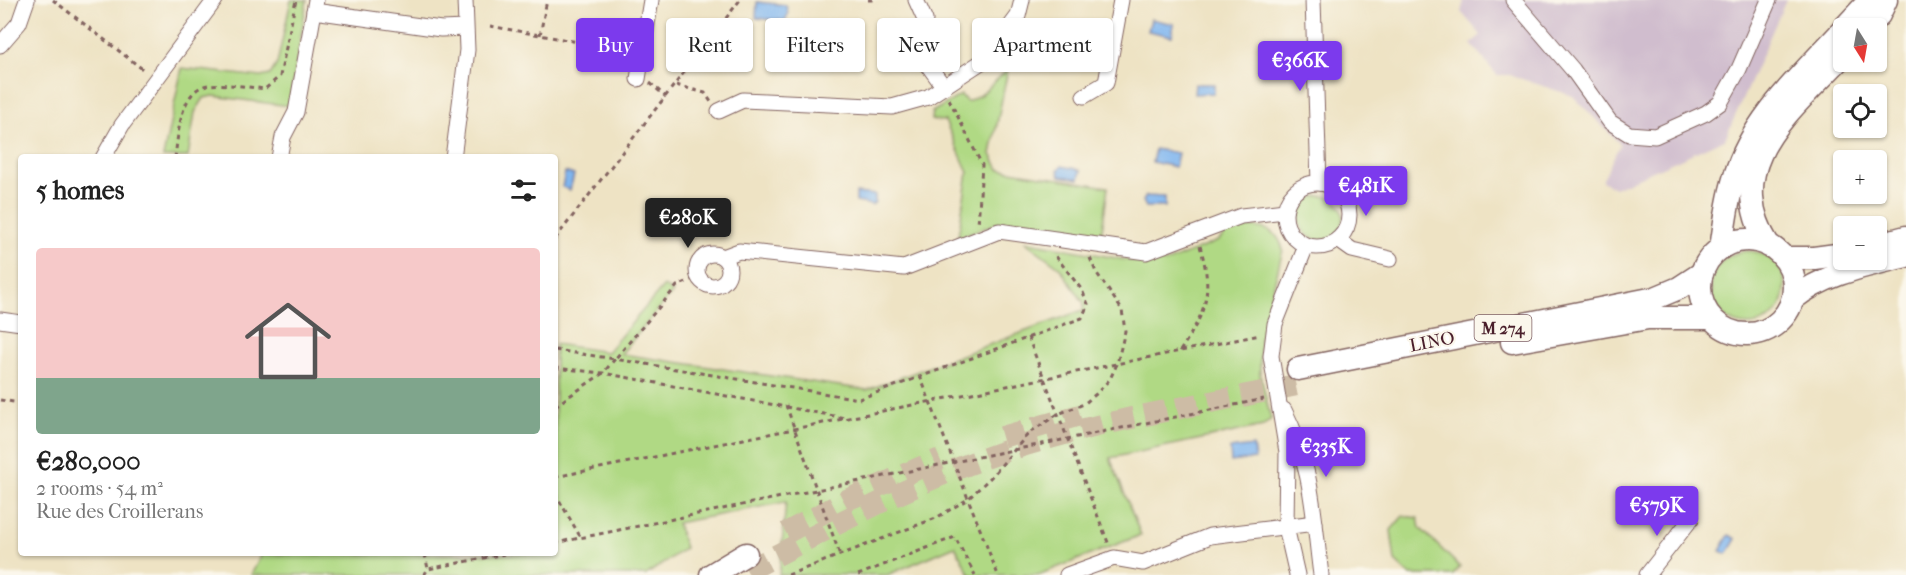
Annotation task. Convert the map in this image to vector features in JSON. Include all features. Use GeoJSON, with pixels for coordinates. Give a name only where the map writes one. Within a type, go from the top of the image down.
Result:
{"type":"FeatureCollection","features":[{"type":"Feature","properties":{"kind":"highway"},"geometry":{"type":"LineString","coordinates":[[1854,18],[1870,0]]}},
{"type":"Feature","properties":{"kind":"highway"},"geometry":{"type":"LineString","coordinates":[[1876,18],[1886,0]]}},
{"type":"Feature","properties":{"kind":"highway"},"geometry":{"type":"LineString","coordinates":[[1721,248],[1735,175],[1752,136],[1767,115],[1833,41]]}},
{"type":"Feature","properties":{"kind":"highway"},"geometry":{"type":"LineString","coordinates":[[1793,298],[1792,274],[1776,252],[1751,207],[1750,189],[1755,165],[1773,133],[1833,66]]}},
{"type":"Feature","properties":{"kind":"highway"},"geometry":{"type":"LineString","coordinates":[[1887,242],[1906,237]]}},
{"type":"Feature","properties":{"kind":"highway"},"geometry":{"type":"LineString","coordinates":[[1721,248],[1741,241],[1755,241],[1776,252],[1833,254]]}},
{"type":"Feature","properties":{"kind":"highway","name":"LINO"},"geometry":{"type":"LineString","coordinates":[[1721,248],[1709,259],[1702,273],[1679,288],[1655,298],[1300,377],[1673,316],[1711,318],[1730,332],[1746,335],[1762,332],[1782,320],[1793,298],[1811,285],[1829,277],[1906,256]]}},
{"type":"Feature","properties":{"kind":"highway"},"geometry":{"type":"LineString","coordinates":[[1702,273],[1701,296],[1711,318]]}},
{"type":"Feature","properties":{"kind":"highway"},"geometry":{"type":"LineString","coordinates":[[711,575],[744,567]]}},
{"type":"Feature","properties":{"kind":"street"},"geometry":{"type":"LineString","coordinates":[[0,45],[19,23],[27,0]]}},
{"type":"Feature","properties":{"kind":"street"},"geometry":{"type":"LineString","coordinates":[[105,154],[122,125],[215,0]]}},
{"type":"Feature","properties":{"kind":"street"},"geometry":{"type":"LineString","coordinates":[[454,154],[467,50],[465,0]]}},
{"type":"Feature","properties":{"kind":"street"},"geometry":{"type":"LineString","coordinates":[[648,18],[651,0]]}},
{"type":"Feature","properties":{"kind":"street"},"geometry":{"type":"LineString","coordinates":[[916,0],[925,20],[920,54],[944,87]]}},
{"type":"Feature","properties":{"kind":"street"},"geometry":{"type":"LineString","coordinates":[[719,111],[743,100],[892,107],[928,97],[986,59],[1018,16],[1022,0]]}},
{"type":"Feature","properties":{"kind":"street"},"geometry":{"type":"LineString","coordinates":[[1084,96],[1106,83],[1121,0]]}},
{"type":"Feature","properties":{"kind":"street"},"geometry":{"type":"LineString","coordinates":[[1313,0],[1319,183]]}},
{"type":"Feature","properties":{"kind":"street"},"geometry":{"type":"LineString","coordinates":[[1513,0],[1573,70],[1610,122],[1629,134],[1655,136],[1706,113],[1720,102],[1739,69],[1769,0]]}},
{"type":"Feature","properties":{"kind":"street"},"geometry":{"type":"LineString","coordinates":[[280,154],[283,137],[296,112],[315,6],[441,29],[465,28]]}},
{"type":"Feature","properties":{"kind":"street"},"geometry":{"type":"LineString","coordinates":[[638,79],[639,72]]}},
{"type":"Feature","properties":{"kind":"street"},"geometry":{"type":"LineString","coordinates":[[1319,183],[1330,186],[1346,200],[1349,222],[1338,240],[1328,246],[1306,246],[1290,232],[1285,211],[1293,194],[1301,188],[1319,183]]}},
{"type":"Feature","properties":{"kind":"street"},"geometry":{"type":"LineString","coordinates":[[723,257],[729,266],[726,281],[711,286],[698,277],[697,267],[702,258],[712,254],[723,257],[739,251],[904,268],[999,231],[1146,252],[1241,216],[1285,211]]}},
{"type":"Feature","properties":{"kind":"street"},"geometry":{"type":"LineString","coordinates":[[1338,240],[1352,250],[1390,259]]}},
{"type":"Feature","properties":{"kind":"street"},"geometry":{"type":"LineString","coordinates":[[1297,575],[1286,527],[1287,452],[1271,357],[1274,332],[1283,301],[1306,246]]}},
{"type":"Feature","properties":{"kind":"street"},"geometry":{"type":"LineString","coordinates":[[0,320],[18,323]]}},
{"type":"Feature","properties":{"kind":"street"},"geometry":{"type":"LineString","coordinates":[[1278,396],[1304,453],[1321,575]]}},
{"type":"Feature","properties":{"kind":"street"},"geometry":{"type":"LineString","coordinates":[[1647,575],[1692,519]]}},
{"type":"Feature","properties":{"kind":"street"},"geometry":{"type":"LineString","coordinates":[[1067,575],[1113,558],[1142,569],[1210,536],[1315,523]]}},
{"type":"Feature","properties":{"kind":"path"},"geometry":{"type":"LineString","coordinates":[[53,0],[156,79]]}},
{"type":"Feature","properties":{"kind":"path"},"geometry":{"type":"LineString","coordinates":[[176,154],[183,112],[193,94],[206,85],[265,89],[280,76],[296,0]]}},
{"type":"Feature","properties":{"kind":"path"},"geometry":{"type":"LineString","coordinates":[[540,35],[547,0]]}},
{"type":"Feature","properties":{"kind":"path"},"geometry":{"type":"LineString","coordinates":[[558,235],[740,0]]}},
{"type":"Feature","properties":{"kind":"path"},"geometry":{"type":"LineString","coordinates":[[868,0],[873,0]]}},
{"type":"Feature","properties":{"kind":"path"},"geometry":{"type":"LineString","coordinates":[[490,26],[576,41]]}},
{"type":"Feature","properties":{"kind":"path"},"geometry":{"type":"LineString","coordinates":[[638,79],[652,84],[666,97]]}},
{"type":"Feature","properties":{"kind":"path"},"geometry":{"type":"LineString","coordinates":[[676,85],[705,93],[719,111]]}},
{"type":"Feature","properties":{"kind":"path"},"geometry":{"type":"LineString","coordinates":[[944,87],[982,165],[977,239]]}},
{"type":"Feature","properties":{"kind":"path"},"geometry":{"type":"LineString","coordinates":[[1180,351],[1194,329],[1208,292],[1196,233]]}},
{"type":"Feature","properties":{"kind":"path"},"geometry":{"type":"LineString","coordinates":[[558,350],[859,399],[1082,318],[1088,310],[1088,304],[1082,290],[1052,251],[1049,238]]}},
{"type":"Feature","properties":{"kind":"path"},"geometry":{"type":"LineString","coordinates":[[788,575],[936,518],[968,499],[1029,433],[1058,414],[1084,404],[1110,379],[1117,364],[1125,331],[1124,320],[1117,300],[1092,265],[1092,244]]}},
{"type":"Feature","properties":{"kind":"path"},"geometry":{"type":"LineString","coordinates":[[558,404],[603,373],[677,286],[698,277]]}},
{"type":"Feature","properties":{"kind":"path"},"geometry":{"type":"LineString","coordinates":[[558,476],[1274,332]]}},
{"type":"Feature","properties":{"kind":"path"},"geometry":{"type":"LineString","coordinates":[[1028,337],[1113,558]]}},
{"type":"Feature","properties":{"kind":"path"},"geometry":{"type":"LineString","coordinates":[[558,368],[603,373],[786,405],[847,419]]}},
{"type":"Feature","properties":{"kind":"path"},"geometry":{"type":"LineString","coordinates":[[920,376],[998,575]]}},
{"type":"Feature","properties":{"kind":"path"},"geometry":{"type":"LineString","coordinates":[[558,542],[1278,396]]}},
{"type":"Feature","properties":{"kind":"path"},"geometry":{"type":"LineString","coordinates":[[0,400],[18,403]]}},
{"type":"Feature","properties":{"kind":"path"},"geometry":{"type":"LineString","coordinates":[[786,405],[840,555]]}},
{"type":"Feature","properties":{"kind":"path"},"geometry":{"type":"LineString","coordinates":[[558,498],[581,538]]}},
{"type":"Feature","properties":{"kind":"path"},"geometry":{"type":"LineString","coordinates":[[858,575],[955,537],[975,575]]}},
{"type":"Feature","properties":{"kind":"path"},"geometry":{"type":"LineString","coordinates":[[424,575],[428,569],[425,556]]}},
{"type":"Feature","properties":{"kind":"path"},"geometry":{"type":"LineString","coordinates":[[428,569],[494,556]]}},
{"type":"Feature","properties":{"kind":"shaded area"},"geometry":{"type":"Polygon","coordinates":[[[1464,0],[1786,0],[1725,139],[1615,188],[1602,181],[1620,144],[1573,96],[1510,75],[1497,75],[1471,44],[1481,35],[1461,12],[1464,0]]]}},
{"type":"Feature","properties":{"kind":"green space"},"geometry":{"type":"Polygon","coordinates":[[[291,0],[307,0],[289,106],[213,96],[204,98],[195,112],[188,154],[164,154],[182,68],[261,77],[270,75],[277,64],[291,0]]]}},
{"type":"Feature","properties":{"kind":"green space"},"geometry":{"type":"Polygon","coordinates":[[[1007,72],[991,154],[999,169],[1108,187],[1101,237],[1021,221],[998,223],[958,237],[968,172],[945,121],[931,120],[932,112],[961,95],[967,102],[982,94],[1007,72]]]}},
{"type":"Feature","properties":{"kind":"green space"},"geometry":{"type":"Polygon","coordinates":[[[1321,196],[1337,202],[1343,218],[1337,234],[1321,240],[1305,234],[1299,218],[1305,202],[1321,196]]]}},
{"type":"Feature","properties":{"kind":"green space"},"geometry":{"type":"Polygon","coordinates":[[[1249,227],[1267,230],[1279,239],[1283,250],[1260,339],[1260,374],[1271,419],[1263,426],[1110,458],[1141,535],[1038,575],[970,575],[955,546],[887,575],[779,575],[786,502],[677,523],[685,548],[646,575],[251,575],[261,556],[558,556],[558,344],[607,352],[664,286],[673,292],[621,354],[867,390],[1083,310],[1084,303],[1059,267],[1024,241],[1132,261],[1159,259],[1165,263],[1218,241],[1228,231],[1249,227]]]}},
{"type":"Feature","properties":{"kind":"green space"},"geometry":{"type":"Polygon","coordinates":[[[1741,251],[1755,251],[1769,257],[1779,267],[1785,281],[1785,295],[1779,309],[1769,319],[1755,325],[1741,325],[1727,319],[1717,309],[1711,295],[1711,281],[1717,267],[1727,257],[1741,251]]]}},
{"type":"Feature","properties":{"kind":"green space"},"geometry":{"type":"Polygon","coordinates":[[[1403,516],[1418,518],[1420,528],[1460,567],[1453,575],[1410,575],[1395,561],[1391,530],[1403,516]]]}},
{"type":"Feature","properties":{"kind":"water"},"geometry":{"type":"Polygon","coordinates":[[[757,2],[786,5],[788,14],[786,18],[756,18],[757,2]]]}},
{"type":"Feature","properties":{"kind":"water"},"geometry":{"type":"Polygon","coordinates":[[[1151,19],[1174,24],[1172,36],[1148,31],[1151,19]]]}},
{"type":"Feature","properties":{"kind":"water"},"geometry":{"type":"Polygon","coordinates":[[[1195,84],[1214,84],[1214,93],[1194,94],[1195,84]]]}},
{"type":"Feature","properties":{"kind":"water"},"geometry":{"type":"Polygon","coordinates":[[[1155,149],[1178,153],[1175,167],[1152,162],[1155,149]]]}},
{"type":"Feature","properties":{"kind":"water"},"geometry":{"type":"Polygon","coordinates":[[[1062,166],[1081,170],[1079,179],[1060,176],[1058,170],[1062,166]]]}},
{"type":"Feature","properties":{"kind":"water"},"geometry":{"type":"Polygon","coordinates":[[[565,172],[574,175],[570,190],[562,187],[565,172]]]}},
{"type":"Feature","properties":{"kind":"water"},"geometry":{"type":"Polygon","coordinates":[[[856,193],[875,195],[875,202],[872,205],[856,202],[856,193]]]}},
{"type":"Feature","properties":{"kind":"water"},"geometry":{"type":"Polygon","coordinates":[[[1146,196],[1165,197],[1165,207],[1146,207],[1143,201],[1146,196]]]}},
{"type":"Feature","properties":{"kind":"water"},"geometry":{"type":"Polygon","coordinates":[[[1253,446],[1255,459],[1231,462],[1230,449],[1253,446]]]}},
{"type":"Feature","properties":{"kind":"water"},"geometry":{"type":"Polygon","coordinates":[[[1729,535],[1736,539],[1727,554],[1720,551],[1729,535]]]}},
{"type":"Feature","properties":{"kind":"tunnel"},"geometry":{"type":"LineString","coordinates":[[747,571],[901,493],[997,454],[1110,423],[1302,384]]}},
{"type":"Feature","properties":{"kind":"tunnel"},"geometry":{"type":"LineString","coordinates":[[1002,437],[1080,415]]}},
{"type":"Feature","properties":{"kind":"tunnel"},"geometry":{"type":"LineString","coordinates":[[786,533],[849,499],[940,459]]}}]}
